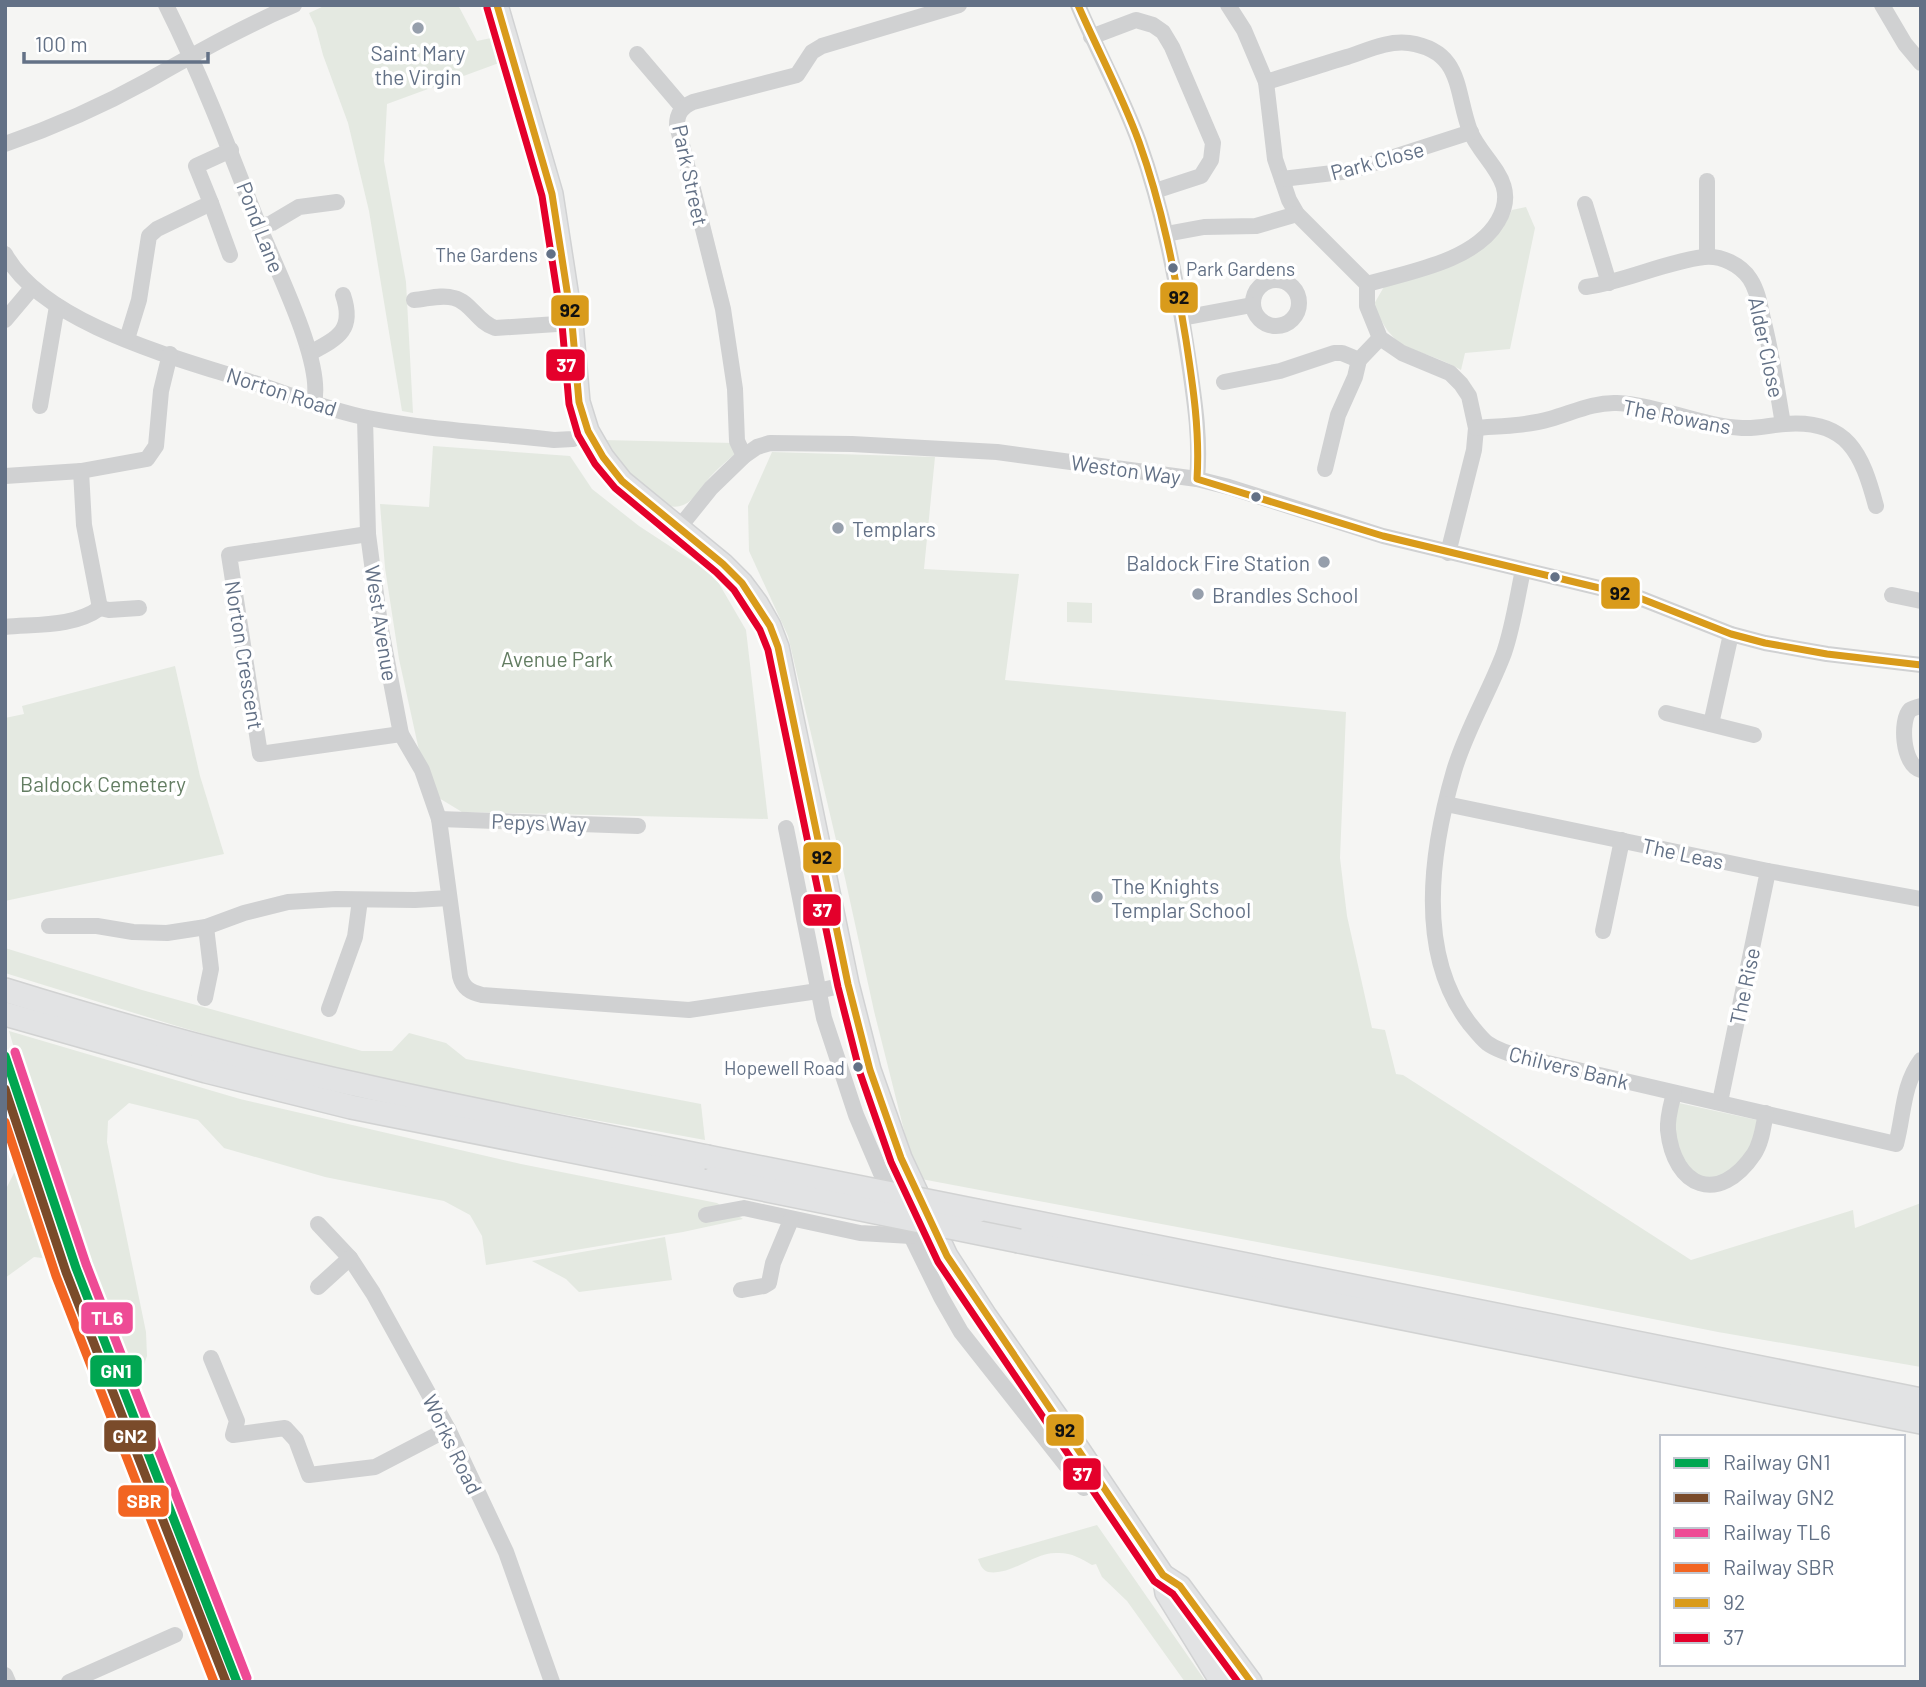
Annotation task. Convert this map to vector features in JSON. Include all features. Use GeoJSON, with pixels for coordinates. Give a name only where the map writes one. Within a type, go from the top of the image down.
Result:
{"type":"FeatureCollection","features":[{"type":"Feature","properties":{"kind":"highway"},"geometry":{"type":"LineString","coordinates":[[5,990],[210,1049],[356,1085],[1921,1399]]}},
{"type":"Feature","properties":{"kind":"highway"},"geometry":{"type":"LineString","coordinates":[[5,1013],[205,1071],[351,1107],[1921,1422]]}},
{"type":"Feature","properties":{"kind":"main road"},"geometry":{"type":"LineString","coordinates":[[497,5],[552,194],[572,323],[579,402],[588,431],[603,457],[622,481],[723,564],[741,583],[757,603],[774,636],[848,984],[870,1070],[901,1158],[947,1256],[986,1316],[1060,1420],[1163,1575],[1180,1586],[1251,1682]]}},
{"type":"Feature","properties":{"kind":"main road"},"geometry":{"type":"LineString","coordinates":[[1163,1575],[1166,1593],[1221,1682]]}},
{"type":"Feature","properties":{"kind":"street","name":"Pond Lane"},"geometry":{"type":"LineString","coordinates":[[166,5],[191,55],[231,150],[310,353],[316,374],[317,391],[314,402]]}},
{"type":"Feature","properties":{"kind":"street"},"geometry":{"type":"LineString","coordinates":[[5,144],[44,130],[120,95],[259,12],[294,5]]}},
{"type":"Feature","properties":{"kind":"street","name":"Park Street"},"geometry":{"type":"LineString","coordinates":[[744,456],[737,440],[735,389],[723,309],[677,125],[679,114],[693,102],[794,77],[815,49],[822,46],[959,5]]}},
{"type":"Feature","properties":{"kind":"street"},"geometry":{"type":"LineString","coordinates":[[1077,5],[1138,140],[1166,234],[1182,318],[1198,443],[1197,479]]}},
{"type":"Feature","properties":{"kind":"street"},"geometry":{"type":"LineString","coordinates":[[1228,5],[1244,30],[1266,82],[1275,159],[1297,214],[1367,284],[1367,306],[1380,338],[1402,354],[1444,370],[1456,378],[1469,396],[1476,428],[1474,450],[1448,553]]}},
{"type":"Feature","properties":{"kind":"street"},"geometry":{"type":"LineString","coordinates":[[1882,5],[1905,44],[1921,63]]}},
{"type":"Feature","properties":{"kind":"street"},"geometry":{"type":"LineString","coordinates":[[1091,37],[1136,20],[1153,25],[1163,32],[1210,133],[1213,152],[1201,176],[1155,191]]}},
{"type":"Feature","properties":{"kind":"street"},"geometry":{"type":"LineString","coordinates":[[1266,82],[1399,42],[1424,46],[1440,54],[1453,71],[1471,132],[1502,181],[1506,202],[1498,222],[1478,244],[1447,259],[1367,284]]}},
{"type":"Feature","properties":{"kind":"street"},"geometry":{"type":"LineString","coordinates":[[637,54],[683,108]]}},
{"type":"Feature","properties":{"kind":"street","name":"Park Close"},"geometry":{"type":"LineString","coordinates":[[1282,179],[1329,175],[1363,167],[1471,132]]}},
{"type":"Feature","properties":{"kind":"street"},"geometry":{"type":"LineString","coordinates":[[230,255],[196,166],[231,150]]}},
{"type":"Feature","properties":{"kind":"street"},"geometry":{"type":"LineString","coordinates":[[1586,287],[1707,256],[1706,181]]}},
{"type":"Feature","properties":{"kind":"street"},"geometry":{"type":"LineString","coordinates":[[260,227],[272,223],[299,206],[337,202]]}},
{"type":"Feature","properties":{"kind":"street"},"geometry":{"type":"LineString","coordinates":[[127,339],[139,300],[149,236],[157,229],[211,203]]}},
{"type":"Feature","properties":{"kind":"street"},"geometry":{"type":"LineString","coordinates":[[1585,204],[1609,283]]}},
{"type":"Feature","properties":{"kind":"street"},"geometry":{"type":"LineString","coordinates":[[1166,234],[1204,227],[1256,226],[1297,214]]}},
{"type":"Feature","properties":{"kind":"street","name":"Norton Road"},"geometry":{"type":"LineString","coordinates":[[5,254],[15,271],[32,288],[78,318],[170,354],[365,418],[554,440],[572,439],[588,431]]}},
{"type":"Feature","properties":{"kind":"street","name":"Alder Close"},"geometry":{"type":"LineString","coordinates":[[1707,256],[1716,257],[1740,268],[1757,291],[1772,354],[1783,424]]}},
{"type":"Feature","properties":{"kind":"street"},"geometry":{"type":"LineString","coordinates":[[5,320],[32,288]]}},
{"type":"Feature","properties":{"kind":"street"},"geometry":{"type":"LineString","coordinates":[[310,353],[334,339],[346,326],[348,311],[344,295]]}},
{"type":"Feature","properties":{"kind":"street"},"geometry":{"type":"LineString","coordinates":[[415,300],[445,297],[458,299],[487,325],[495,328],[572,323]]}},
{"type":"Feature","properties":{"kind":"street"},"geometry":{"type":"LineString","coordinates":[[1182,318],[1252,305]]}},
{"type":"Feature","properties":{"kind":"street"},"geometry":{"type":"LineString","coordinates":[[40,406],[57,306]]}},
{"type":"Feature","properties":{"kind":"street"},"geometry":{"type":"LineString","coordinates":[[1325,469],[1338,415],[1355,377],[1359,360],[1380,338]]}},
{"type":"Feature","properties":{"kind":"street"},"geometry":{"type":"LineString","coordinates":[[1224,382],[1280,371],[1338,352],[1359,360]]}},
{"type":"Feature","properties":{"kind":"street"},"geometry":{"type":"LineString","coordinates":[[5,476],[81,471],[147,459],[152,454],[159,433],[161,391],[170,354]]}},
{"type":"Feature","properties":{"kind":"street","name":"The Rowans"},"geometry":{"type":"LineString","coordinates":[[1476,428],[1525,424],[1586,407],[1617,403],[1743,429],[1804,423],[1821,427],[1847,441],[1866,469],[1876,506]]}},
{"type":"Feature","properties":{"kind":"street","name":"West Avenue"},"geometry":{"type":"LineString","coordinates":[[365,418],[368,534],[380,624],[401,734],[422,770],[439,818]]}},
{"type":"Feature","properties":{"kind":"street","name":"Weston Way"},"geometry":{"type":"LineString","coordinates":[[678,529],[711,488],[744,456],[757,447],[770,443],[852,444],[997,452],[1197,479],[1383,536],[1637,597],[1731,634],[1796,649],[1921,665]]}},
{"type":"Feature","properties":{"kind":"street"},"geometry":{"type":"LineString","coordinates":[[81,471],[84,525],[100,608]]}},
{"type":"Feature","properties":{"kind":"street","name":"Norton Crescent"},"geometry":{"type":"LineString","coordinates":[[368,534],[229,555],[260,754],[401,734]]}},
{"type":"Feature","properties":{"kind":"street","name":"Chilvers Bank"},"geometry":{"type":"LineString","coordinates":[[1523,570],[1504,652],[1454,771],[1434,876],[1438,950],[1453,999],[1480,1036],[1494,1048],[1512,1055],[1896,1144],[1902,1122],[1904,1097],[1912,1073],[1921,1060]]}},
{"type":"Feature","properties":{"kind":"street"},"geometry":{"type":"LineString","coordinates":[[1892,595],[1921,601]]}},
{"type":"Feature","properties":{"kind":"street"},"geometry":{"type":"LineString","coordinates":[[5,627],[66,622],[90,615],[100,608],[139,608]]}},
{"type":"Feature","properties":{"kind":"street"},"geometry":{"type":"LineString","coordinates":[[1711,724],[1731,634]]}},
{"type":"Feature","properties":{"kind":"street"},"geometry":{"type":"LineString","coordinates":[[1921,706],[1907,714],[1905,741],[1910,763],[1921,770]]}},
{"type":"Feature","properties":{"kind":"street"},"geometry":{"type":"LineString","coordinates":[[1666,713],[1754,735]]}},
{"type":"Feature","properties":{"kind":"street","name":"The Leas"},"geometry":{"type":"LineString","coordinates":[[1446,804],[1768,871],[1921,899]]}},
{"type":"Feature","properties":{"kind":"street"},"geometry":{"type":"LineString","coordinates":[[439,818],[461,981],[467,989],[475,993],[690,1010],[848,984]]}},
{"type":"Feature","properties":{"kind":"street","name":"Pepys Way"},"geometry":{"type":"LineString","coordinates":[[439,818],[638,826]]}},
{"type":"Feature","properties":{"kind":"street"},"geometry":{"type":"LineString","coordinates":[[786,828],[818,991],[831,1042],[856,1115],[886,1185],[961,1332],[1084,1488]]}},
{"type":"Feature","properties":{"kind":"street"},"geometry":{"type":"LineString","coordinates":[[1603,931],[1622,840]]}},
{"type":"Feature","properties":{"kind":"street","name":"The Rise"},"geometry":{"type":"LineString","coordinates":[[1720,1102],[1768,871]]}},
{"type":"Feature","properties":{"kind":"street"},"geometry":{"type":"LineString","coordinates":[[49,926],[97,926],[133,932],[167,933],[206,927],[288,902],[449,898]]}},
{"type":"Feature","properties":{"kind":"street"},"geometry":{"type":"LineString","coordinates":[[329,1009],[355,937],[360,900]]}},
{"type":"Feature","properties":{"kind":"street"},"geometry":{"type":"LineString","coordinates":[[205,998],[211,970],[206,927]]}},
{"type":"Feature","properties":{"kind":"street"},"geometry":{"type":"LineString","coordinates":[[1674,1093],[1668,1130],[1675,1156],[1691,1179],[1707,1186],[1721,1185],[1728,1181],[1753,1156],[1759,1146],[1766,1113]]}},
{"type":"Feature","properties":{"kind":"street"},"geometry":{"type":"LineString","coordinates":[[706,1215],[744,1208],[860,1233],[911,1236]]}},
{"type":"Feature","properties":{"kind":"street"},"geometry":{"type":"LineString","coordinates":[[741,1290],[769,1283],[773,1263],[791,1220]]}},
{"type":"Feature","properties":{"kind":"street","name":"Works Road"},"geometry":{"type":"LineString","coordinates":[[318,1224],[350,1258],[373,1293],[448,1429],[506,1552],[552,1682]]}},
{"type":"Feature","properties":{"kind":"street"},"geometry":{"type":"LineString","coordinates":[[318,1287],[350,1258]]}},
{"type":"Feature","properties":{"kind":"street"},"geometry":{"type":"LineString","coordinates":[[961,1332],[986,1316]]}},
{"type":"Feature","properties":{"kind":"street"},"geometry":{"type":"LineString","coordinates":[[211,1358],[237,1421],[233,1435],[285,1428],[294,1436],[309,1475],[375,1467],[448,1429]]}},
{"type":"Feature","properties":{"kind":"street"},"geometry":{"type":"LineString","coordinates":[[69,1682],[176,1635]]}},
{"type":"Feature","properties":{"kind":"street"},"geometry":{"type":"LineString","coordinates":[[5,1675],[8,1682]]}},
{"type":"Feature","properties":{"kind":"green space"},"geometry":{"type":"Polygon","coordinates":[[[326,5],[458,5],[477,41],[491,38],[499,63],[387,104],[384,161],[406,282],[413,413],[402,411],[369,211],[348,123],[309,13],[326,5]]]}},
{"type":"Feature","properties":{"kind":"green space"},"geometry":{"type":"Polygon","coordinates":[[[1526,207],[1535,228],[1510,349],[1465,353],[1461,370],[1409,348],[1390,334],[1374,304],[1385,285],[1505,224],[1512,210],[1526,207]]]}},
{"type":"Feature","properties":{"kind":"green space"},"geometry":{"type":"Polygon","coordinates":[[[602,440],[734,443],[736,453],[691,500],[679,506],[667,505],[641,488],[602,440]]]}},
{"type":"Feature","properties":{"kind":"green space","name":"Avenue Park"},"geometry":{"type":"Polygon","coordinates":[[[433,446],[570,456],[592,489],[639,526],[714,575],[746,630],[768,819],[462,812],[439,798],[420,755],[399,659],[385,568],[380,504],[429,507],[433,446]]]}},
{"type":"Feature","properties":{"kind":"green space","name":"The Knights Templar School"},"geometry":{"type":"Polygon","coordinates":[[[772,452],[935,457],[924,569],[1019,574],[1005,680],[1346,712],[1340,858],[1347,916],[1372,1028],[1385,1030],[1396,1074],[1403,1075],[1691,1260],[1853,1210],[1855,1228],[1921,1203],[1921,1367],[1718,1332],[1438,1276],[916,1178],[874,1011],[788,636],[749,551],[748,506],[772,452]]]}},
{"type":"Feature","properties":{"kind":"green space"},"geometry":{"type":"Polygon","coordinates":[[[1067,602],[1092,603],[1092,623],[1067,622],[1067,602]]]}},
{"type":"Feature","properties":{"kind":"green space","name":"Baldock Cemetery"},"geometry":{"type":"Polygon","coordinates":[[[175,666],[200,776],[224,854],[5,901],[5,718],[24,714],[22,706],[175,666]]]}},
{"type":"Feature","properties":{"kind":"green space"},"geometry":{"type":"Polygon","coordinates":[[[5,948],[142,990],[362,1051],[392,1051],[409,1033],[446,1043],[466,1059],[701,1104],[705,1140],[424,1087],[249,1046],[5,973],[5,948]]]}},
{"type":"Feature","properties":{"kind":"green space"},"geometry":{"type":"Polygon","coordinates":[[[9,1031],[240,1099],[521,1164],[717,1203],[743,1219],[683,1232],[486,1265],[482,1236],[470,1215],[444,1201],[325,1177],[224,1148],[198,1120],[129,1103],[108,1121],[107,1142],[146,1332],[147,1356],[135,1390],[116,1345],[36,1123],[9,1031]]]}},
{"type":"Feature","properties":{"kind":"green space"},"geometry":{"type":"Polygon","coordinates":[[[1679,1103],[1757,1120],[1759,1123],[1756,1144],[1733,1173],[1711,1182],[1684,1168],[1671,1134],[1679,1103]]]}},
{"type":"Feature","properties":{"kind":"green space"},"geometry":{"type":"Polygon","coordinates":[[[17,1167],[50,1259],[34,1257],[5,1278],[5,1191],[17,1167]]]}},
{"type":"Feature","properties":{"kind":"green space"},"geometry":{"type":"Polygon","coordinates":[[[665,1237],[672,1280],[579,1292],[566,1279],[532,1261],[665,1237]]]}},
{"type":"Feature","properties":{"kind":"green space"},"geometry":{"type":"Polygon","coordinates":[[[1097,1525],[1206,1682],[1185,1682],[1127,1601],[1102,1577],[1096,1564],[1056,1553],[1005,1571],[988,1572],[978,1559],[1097,1525]]]}},
{"type":"Feature","properties":{"kind":"rail line","name":"TL6"},"geometry":{"type":"LineString","coordinates":[[15,1052],[86,1264],[247,1678]]}},
{"type":"Feature","properties":{"kind":"rail line","name":"GN1"},"geometry":{"type":"LineString","coordinates":[[5,1056],[76,1268],[237,1682]]}},
{"type":"Feature","properties":{"kind":"rail line","name":"GN2"},"geometry":{"type":"LineString","coordinates":[[5,1089],[66,1272],[226,1682]]}},
{"type":"Feature","properties":{"kind":"rail line","name":"SBR"},"geometry":{"type":"LineString","coordinates":[[5,1122],[56,1276],[214,1682]]}},
{"type":"Feature","properties":{"kind":"transit line","name":"92"},"geometry":{"type":"LineString","coordinates":[[497,5],[552,194],[572,323],[579,402],[588,431],[603,457],[622,481],[723,564],[742,583],[770,626],[778,647],[848,984],[870,1070],[901,1158],[947,1256],[1163,1575],[1180,1586],[1251,1682]]}},
{"type":"Feature","properties":{"kind":"transit line","name":"92"},"geometry":{"type":"LineString","coordinates":[[1078,5],[1132,125],[1161,215],[1191,375],[1197,426],[1197,479],[1383,536],[1637,597],[1731,634],[1765,643],[1827,654],[1921,665]]}},
{"type":"Feature","properties":{"kind":"transit line","name":"37"},"geometry":{"type":"LineString","coordinates":[[487,8],[542,196],[562,324],[569,404],[578,435],[595,464],[615,488],[716,572],[734,590],[760,630],[768,650],[838,987],[860,1073],[891,1162],[938,1262],[1154,1581],[1173,1594],[1238,1682]]}},
{"type":"Feature","properties":{"kind":"place","name":"Saint Mary the Virgin"},"geometry":{"type":"Point","coordinates":[418,28]}},
{"type":"Feature","properties":{"kind":"place","name":"The Gardens"},"geometry":{"type":"Point","coordinates":[551,254]}},
{"type":"Feature","properties":{"kind":"place","name":"Park Gardens"},"geometry":{"type":"Point","coordinates":[1173,268]}},
{"type":"Feature","properties":{"kind":"place","name":"Templars"},"geometry":{"type":"Point","coordinates":[838,528]}},
{"type":"Feature","properties":{"kind":"place","name":"Baldock Fire Station"},"geometry":{"type":"Point","coordinates":[1324,562]}},
{"type":"Feature","properties":{"kind":"place","name":"Brandles School"},"geometry":{"type":"Point","coordinates":[1198,594]}},
{"type":"Feature","properties":{"kind":"place","name":"The Knights Templar School"},"geometry":{"type":"Point","coordinates":[1097,897]}},
{"type":"Feature","properties":{"kind":"place","name":"Hopewell Road"},"geometry":{"type":"Point","coordinates":[858,1067]}}]}
